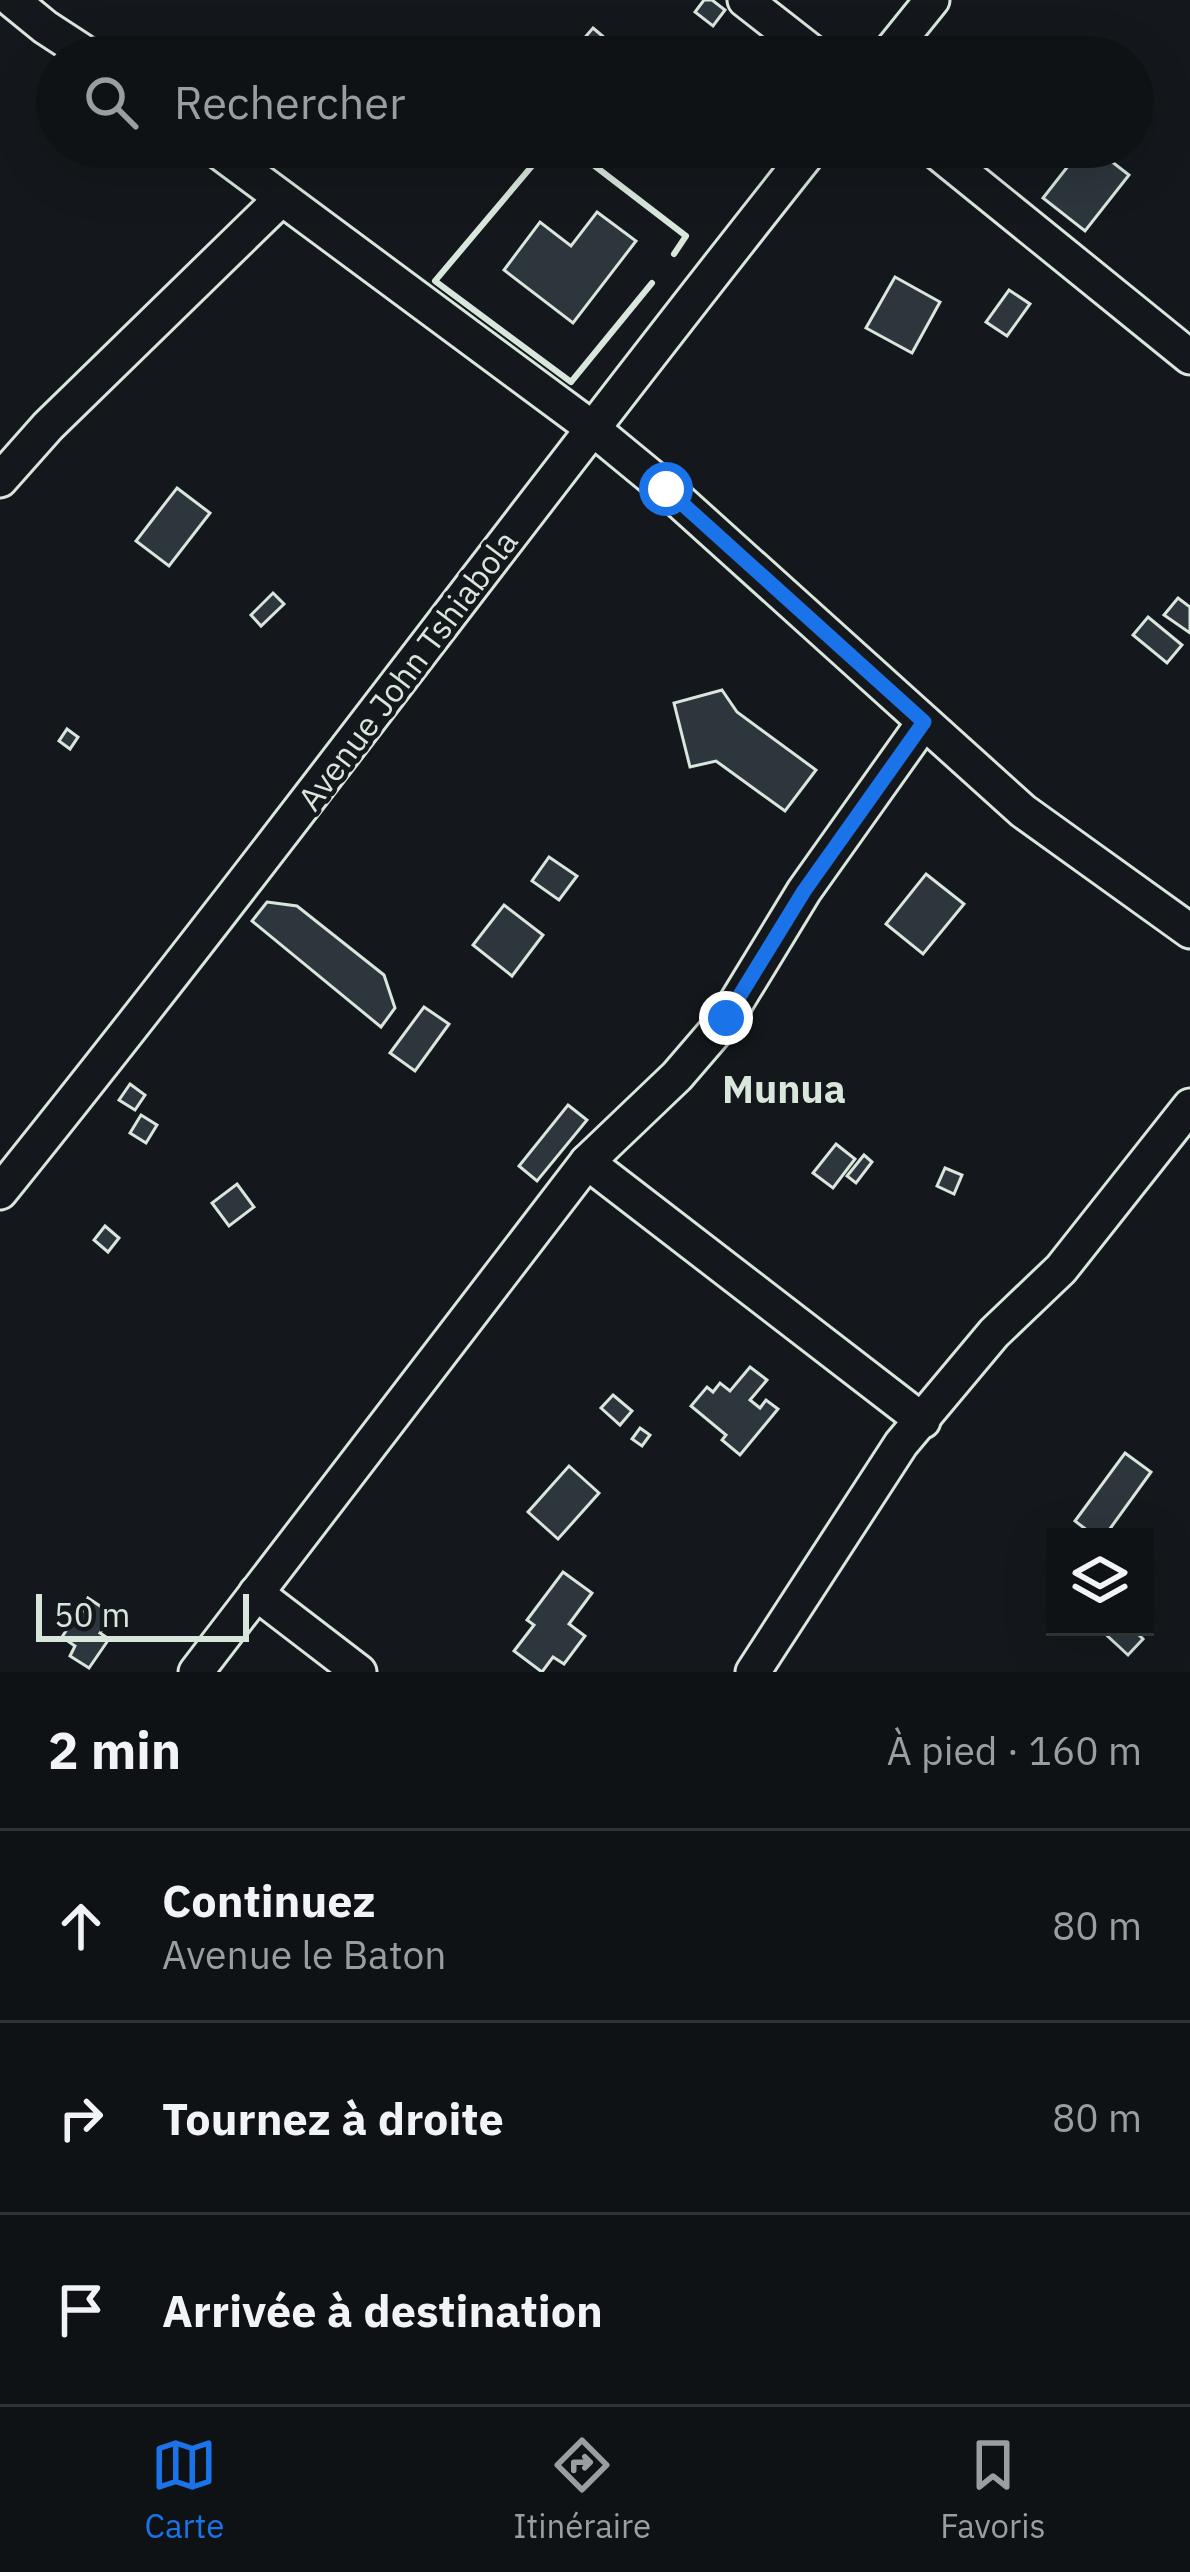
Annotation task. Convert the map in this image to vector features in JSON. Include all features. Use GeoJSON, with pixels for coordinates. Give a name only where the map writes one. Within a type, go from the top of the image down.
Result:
{"type":"FeatureCollection","features":[{"type":"Feature","properties":{"kind":"street"},"geometry":{"type":"LineString","coordinates":[[12,0],[59,36]]}},
{"type":"Feature","properties":{"kind":"street"},"geometry":{"type":"LineString","coordinates":[[745,0],[791,36]]}},
{"type":"Feature","properties":{"kind":"street"},"geometry":{"type":"LineString","coordinates":[[903,36],[932,0]]}},
{"type":"Feature","properties":{"kind":"street"},"geometry":{"type":"LineString","coordinates":[[239,168],[592,428],[1023,812],[1190,931]]}},
{"type":"Feature","properties":{"kind":"street","name":"Avenue John Tshiabola"},"geometry":{"type":"LineString","coordinates":[[0,1192],[199,945],[592,428],[797,168]]}},
{"type":"Feature","properties":{"kind":"street"},"geometry":{"type":"LineString","coordinates":[[957,168],[1190,357]]}},
{"type":"Feature","properties":{"kind":"street"},"geometry":{"type":"LineString","coordinates":[[0,480],[48,426],[280,200]]}},
{"type":"Feature","properties":{"kind":"street"},"geometry":{"type":"LineString","coordinates":[[196,1672],[587,1162],[677,1076],[726,1018],[804,891],[924,722]]}},
{"type":"Feature","properties":{"kind":"street"},"geometry":{"type":"LineString","coordinates":[[753,1672],[902,1444],[994,1333],[1060,1268],[1190,1106]]}},
{"type":"Feature","properties":{"kind":"street"},"geometry":{"type":"LineString","coordinates":[[587,1162],[923,1421]]}},
{"type":"Feature","properties":{"kind":"street"},"geometry":{"type":"LineString","coordinates":[[256,1593],[359,1672]]}},
{"type":"Feature","properties":{"kind":"building"},"geometry":{"type":"Polygon","coordinates":[[[704,0],[725,10],[713,26],[695,12],[704,0]]]}},
{"type":"Feature","properties":{"kind":"building"},"geometry":{"type":"Polygon","coordinates":[[[1067,168],[1120,168],[1129,175],[1085,231],[1043,198],[1067,168]]]}},
{"type":"Feature","properties":{"kind":"building"},"geometry":{"type":"Polygon","coordinates":[[[597,212],[636,241],[573,323],[504,270],[540,222],[571,246],[597,212]]]}},
{"type":"Feature","properties":{"kind":"building"},"geometry":{"type":"Polygon","coordinates":[[[895,277],[940,302],[912,353],[866,328],[895,277]]]}},
{"type":"Feature","properties":{"kind":"building"},"geometry":{"type":"Polygon","coordinates":[[[1009,290],[1030,304],[1007,336],[986,322],[1009,290]]]}},
{"type":"Feature","properties":{"kind":"building"},"geometry":{"type":"Polygon","coordinates":[[[177,488],[210,513],[169,566],[136,541],[177,488]]]}},
{"type":"Feature","properties":{"kind":"building"},"geometry":{"type":"Polygon","coordinates":[[[273,593],[284,604],[261,626],[251,615],[273,593]]]}},
{"type":"Feature","properties":{"kind":"building"},"geometry":{"type":"Polygon","coordinates":[[[1178,598],[1190,607],[1190,633],[1164,615],[1178,598]]]}},
{"type":"Feature","properties":{"kind":"building"},"geometry":{"type":"Polygon","coordinates":[[[1148,617],[1182,645],[1167,663],[1133,635],[1148,617]]]}},
{"type":"Feature","properties":{"kind":"building"},"geometry":{"type":"Polygon","coordinates":[[[722,690],[737,712],[816,770],[785,811],[716,761],[690,767],[674,703],[722,690]]]}},
{"type":"Feature","properties":{"kind":"building"},"geometry":{"type":"Polygon","coordinates":[[[67,729],[78,737],[70,749],[59,741],[67,729]]]}},
{"type":"Feature","properties":{"kind":"building"},"geometry":{"type":"Polygon","coordinates":[[[549,857],[577,876],[559,900],[532,881],[549,857]]]}},
{"type":"Feature","properties":{"kind":"building"},"geometry":{"type":"Polygon","coordinates":[[[926,874],[964,904],[923,954],[886,924],[926,874]]]}},
{"type":"Feature","properties":{"kind":"building"},"geometry":{"type":"Polygon","coordinates":[[[267,902],[297,906],[384,975],[395,1008],[381,1027],[252,921],[267,902]]]}},
{"type":"Feature","properties":{"kind":"building"},"geometry":{"type":"Polygon","coordinates":[[[504,905],[543,935],[512,976],[473,945],[504,905]]]}},
{"type":"Feature","properties":{"kind":"building"},"geometry":{"type":"Polygon","coordinates":[[[424,1007],[449,1024],[415,1071],[390,1053],[424,1007]]]}},
{"type":"Feature","properties":{"kind":"building"},"geometry":{"type":"Polygon","coordinates":[[[130,1084],[145,1095],[135,1110],[119,1100],[130,1084]]]}},
{"type":"Feature","properties":{"kind":"building"},"geometry":{"type":"Polygon","coordinates":[[[568,1105],[587,1120],[537,1181],[519,1166],[568,1105]]]}},
{"type":"Feature","properties":{"kind":"building"},"geometry":{"type":"Polygon","coordinates":[[[141,1115],[157,1125],[146,1143],[130,1133],[141,1115]]]}},
{"type":"Feature","properties":{"kind":"building"},"geometry":{"type":"Polygon","coordinates":[[[836,1144],[855,1159],[833,1188],[813,1173],[836,1144]]]}},
{"type":"Feature","properties":{"kind":"building"},"geometry":{"type":"Polygon","coordinates":[[[864,1155],[872,1162],[856,1183],[847,1176],[864,1155]]]}},
{"type":"Feature","properties":{"kind":"building"},"geometry":{"type":"Polygon","coordinates":[[[945,1168],[962,1175],[954,1194],[937,1186],[945,1168]]]}},
{"type":"Feature","properties":{"kind":"building"},"geometry":{"type":"Polygon","coordinates":[[[237,1184],[254,1207],[229,1226],[212,1203],[237,1184]]]}},
{"type":"Feature","properties":{"kind":"building"},"geometry":{"type":"Polygon","coordinates":[[[105,1226],[119,1238],[108,1252],[94,1240],[105,1226]]]}},
{"type":"Feature","properties":{"kind":"building"},"geometry":{"type":"Polygon","coordinates":[[[750,1367],[767,1380],[750,1400],[760,1408],[766,1400],[778,1409],[740,1455],[722,1440],[726,1435],[691,1406],[707,1387],[713,1392],[720,1383],[730,1391],[750,1367]]]}},
{"type":"Feature","properties":{"kind":"building"},"geometry":{"type":"Polygon","coordinates":[[[613,1395],[632,1411],[620,1425],[601,1408],[613,1395]]]}},
{"type":"Feature","properties":{"kind":"building"},"geometry":{"type":"Polygon","coordinates":[[[640,1428],[650,1435],[642,1446],[632,1439],[640,1428]]]}},
{"type":"Feature","properties":{"kind":"building"},"geometry":{"type":"Polygon","coordinates":[[[1125,1453],[1151,1472],[1111,1528],[1084,1528],[1075,1521],[1125,1453]]]}},
{"type":"Feature","properties":{"kind":"building"},"geometry":{"type":"Polygon","coordinates":[[[569,1466],[599,1493],[558,1539],[528,1512],[569,1466]]]}},
{"type":"Feature","properties":{"kind":"building"},"geometry":{"type":"Polygon","coordinates":[[[563,1572],[592,1593],[569,1624],[585,1636],[564,1664],[553,1657],[542,1672],[514,1651],[534,1625],[527,1620],[563,1572]]]}},
{"type":"Feature","properties":{"kind":"building"},"geometry":{"type":"Polygon","coordinates":[[[88,1598],[112,1614],[100,1633],[109,1639],[89,1668],[70,1656],[75,1646],[62,1637],[75,1617],[79,1619],[88,1598]]]}},
{"type":"Feature","properties":{"kind":"building"},"geometry":{"type":"Polygon","coordinates":[[[1107,1636],[1140,1636],[1143,1639],[1128,1655],[1107,1636]]]}},
{"type":"Feature","properties":{"kind":"wall"},"geometry":{"type":"LineString","coordinates":[[530,168],[435,281],[571,382],[652,283]]}},
{"type":"Feature","properties":{"kind":"wall"},"geometry":{"type":"LineString","coordinates":[[597,168],[686,236],[674,254]]}},
{"type":"Feature","properties":{"kind":"district","name":"Munua"},"geometry":{"type":"Point","coordinates":[784,1088]}},
{"type":"Feature","properties":{"kind":"route"},"geometry":{"type":"LineString","coordinates":[[666,489],[924,722],[804,891],[726,1018]]}}]}
